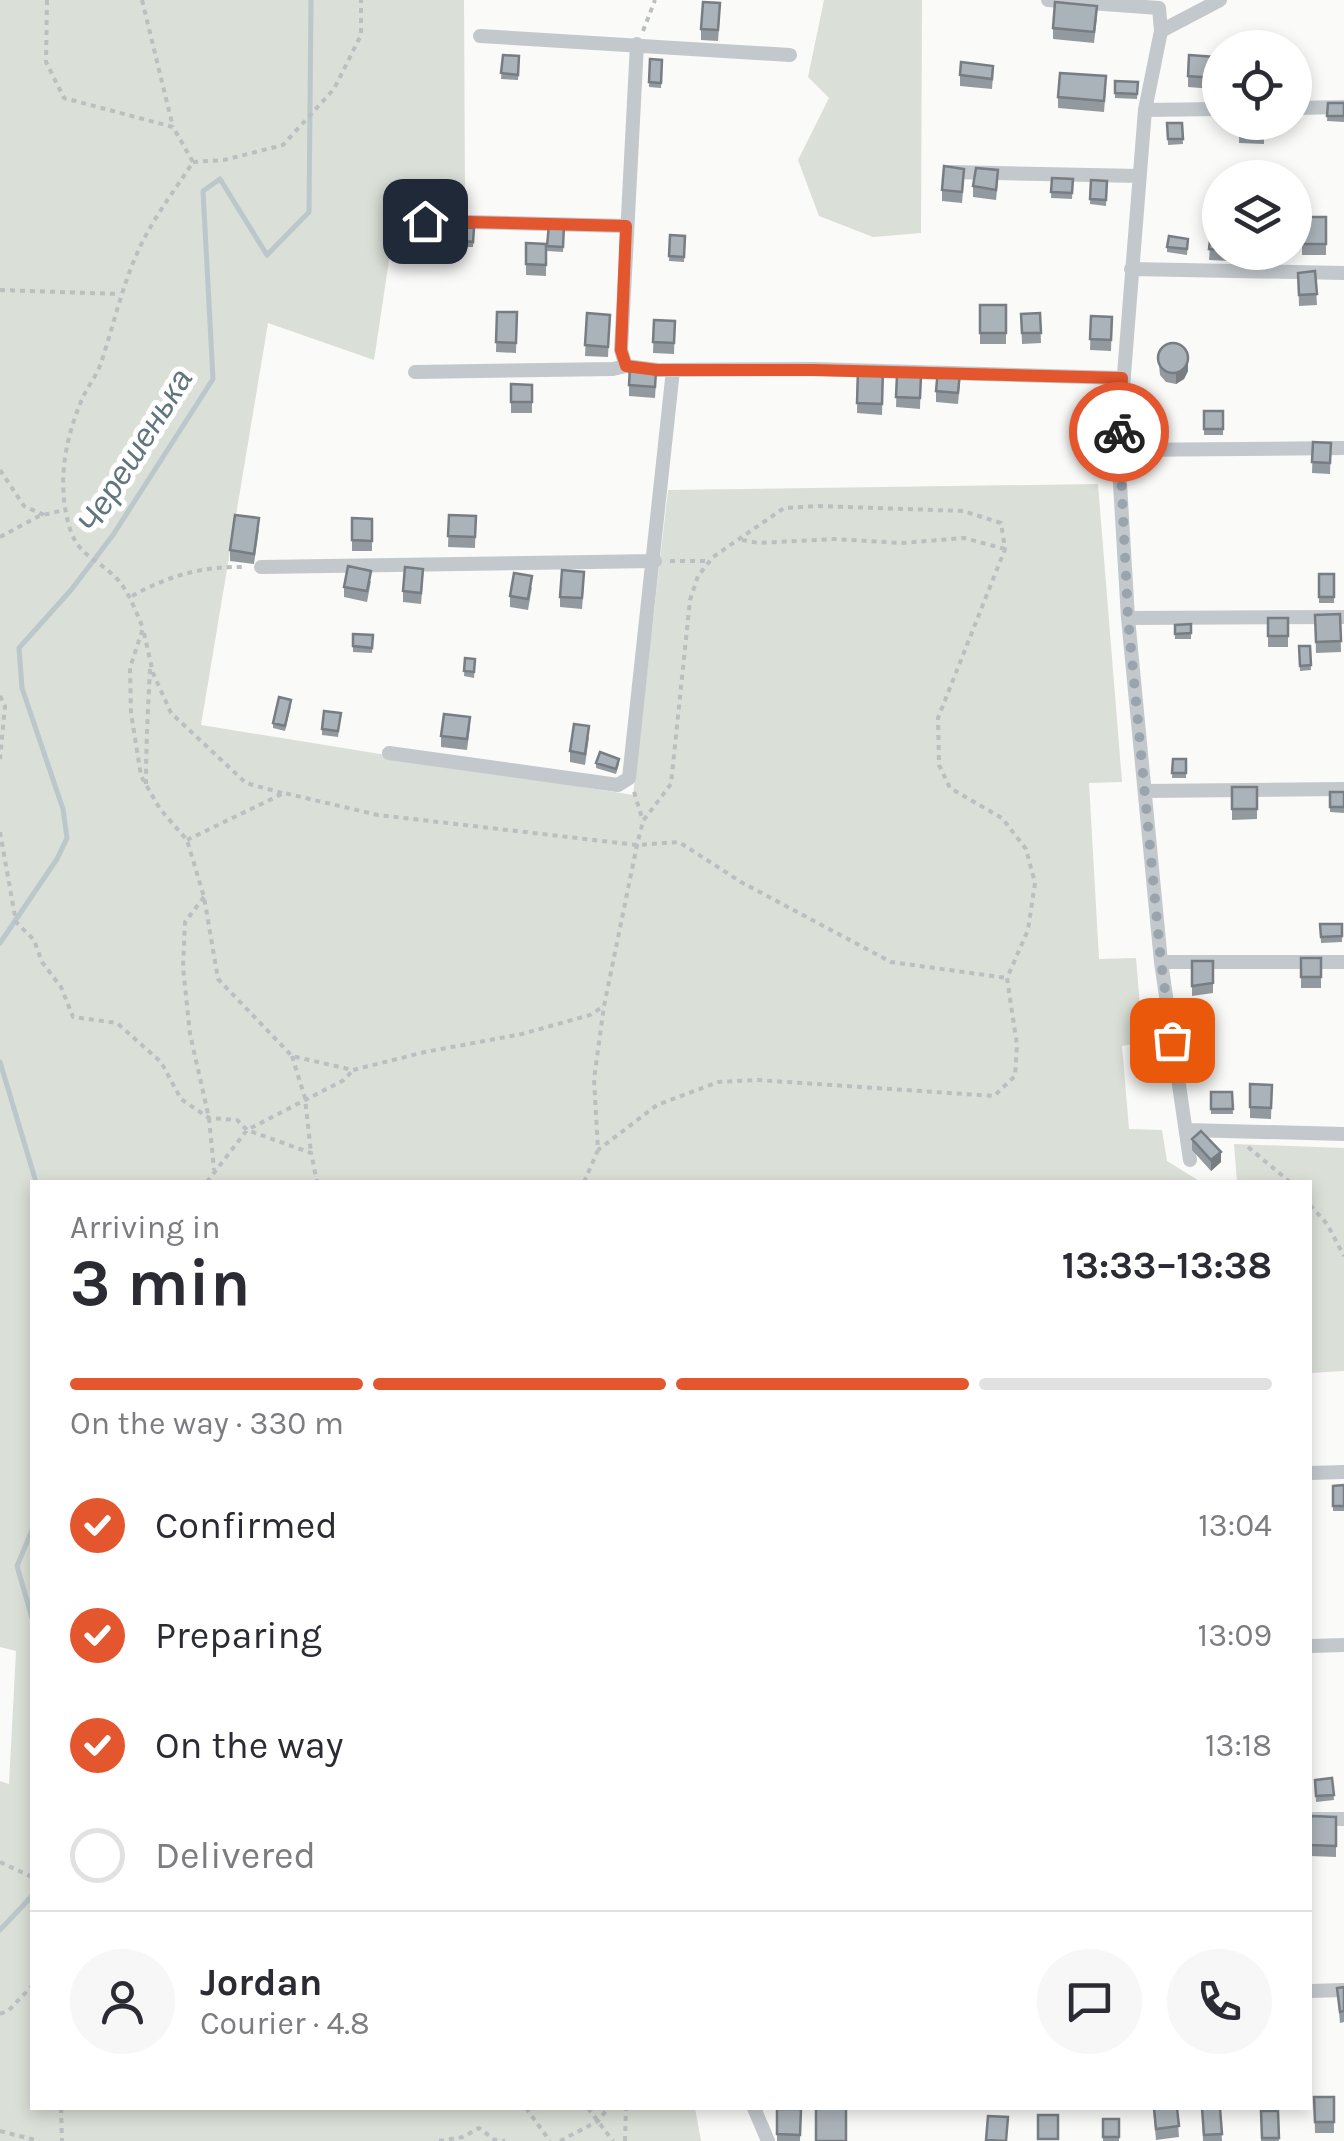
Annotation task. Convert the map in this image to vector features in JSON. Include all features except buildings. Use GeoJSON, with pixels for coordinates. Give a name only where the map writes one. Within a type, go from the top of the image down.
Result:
{"type":"FeatureCollection","features":[{"type":"Feature","properties":{"kind":"street"},"geometry":{"type":"LineString","coordinates":[[1048,0],[1160,8],[1161,31],[1144,110],[1118,450],[1128,618],[1161,962],[1190,1160]]}},
{"type":"Feature","properties":{"kind":"street"},"geometry":{"type":"LineString","coordinates":[[1161,31],[1220,0]]}},
{"type":"Feature","properties":{"kind":"street"},"geometry":{"type":"LineString","coordinates":[[480,36],[790,55]]}},
{"type":"Feature","properties":{"kind":"street"},"geometry":{"type":"LineString","coordinates":[[626,366],[621,350],[637,44]]}},
{"type":"Feature","properties":{"kind":"street"},"geometry":{"type":"LineString","coordinates":[[1312,108],[1344,107]]}},
{"type":"Feature","properties":{"kind":"street"},"geometry":{"type":"LineString","coordinates":[[1144,110],[1202,109]]}},
{"type":"Feature","properties":{"kind":"street"},"geometry":{"type":"LineString","coordinates":[[950,172],[1139,176]]}},
{"type":"Feature","properties":{"kind":"street"},"geometry":{"type":"LineString","coordinates":[[425,221],[626,226]]}},
{"type":"Feature","properties":{"kind":"street"},"geometry":{"type":"LineString","coordinates":[[1132,268],[1344,273]]}},
{"type":"Feature","properties":{"kind":"street"},"geometry":{"type":"LineString","coordinates":[[416,372],[613,370],[626,366],[1122,378]]}},
{"type":"Feature","properties":{"kind":"street"},"geometry":{"type":"LineString","coordinates":[[389,753],[618,784],[629,778],[655,560],[672,370]]}},
{"type":"Feature","properties":{"kind":"street"},"geometry":{"type":"LineString","coordinates":[[1118,450],[1344,448]]}},
{"type":"Feature","properties":{"kind":"street"},"geometry":{"type":"LineString","coordinates":[[261,568],[655,560]]}},
{"type":"Feature","properties":{"kind":"street"},"geometry":{"type":"LineString","coordinates":[[1128,618],[1344,617]]}},
{"type":"Feature","properties":{"kind":"street"},"geometry":{"type":"LineString","coordinates":[[1145,791],[1344,789]]}},
{"type":"Feature","properties":{"kind":"street"},"geometry":{"type":"LineString","coordinates":[[1161,962],[1344,962]]}},
{"type":"Feature","properties":{"kind":"street"},"geometry":{"type":"LineString","coordinates":[[1188,1130],[1344,1134]]}},
{"type":"Feature","properties":{"kind":"street"},"geometry":{"type":"LineString","coordinates":[[1312,1473],[1344,1472]]}},
{"type":"Feature","properties":{"kind":"street"},"geometry":{"type":"LineString","coordinates":[[1312,1646],[1344,1645]]}},
{"type":"Feature","properties":{"kind":"street"},"geometry":{"type":"LineString","coordinates":[[1312,1819],[1344,1818]]}},
{"type":"Feature","properties":{"kind":"street"},"geometry":{"type":"LineString","coordinates":[[1312,1991],[1344,1990]]}},
{"type":"Feature","properties":{"kind":"street"},"geometry":{"type":"LineString","coordinates":[[755,2110],[768,2141]]}},
{"type":"Feature","properties":{"kind":"path"},"geometry":{"type":"LineString","coordinates":[[47,0],[46,62],[64,98],[173,127]]}},
{"type":"Feature","properties":{"kind":"path"},"geometry":{"type":"LineString","coordinates":[[142,0],[173,127],[192,162]]}},
{"type":"Feature","properties":{"kind":"path"},"geometry":{"type":"LineString","coordinates":[[192,162],[224,160],[284,145],[334,89],[361,35],[361,0]]}},
{"type":"Feature","properties":{"kind":"path"},"geometry":{"type":"LineString","coordinates":[[637,44],[655,0]]}},
{"type":"Feature","properties":{"kind":"path"},"geometry":{"type":"LineString","coordinates":[[192,162],[141,244],[120,294],[100,368],[84,394],[74,422],[64,461],[65,510],[78,548],[115,576],[130,597],[151,664],[172,713],[246,784],[378,815],[637,845],[680,842],[741,882],[892,962],[1007,978]]}},
{"type":"Feature","properties":{"kind":"path"},"geometry":{"type":"LineString","coordinates":[[0,290],[120,294]]}},
{"type":"Feature","properties":{"kind":"path"},"geometry":{"type":"LineString","coordinates":[[0,470],[24,506],[44,515]]}},
{"type":"Feature","properties":{"kind":"path"},"geometry":{"type":"LineString","coordinates":[[585,1180],[598,1150],[594,1079],[604,1006],[644,821],[671,784],[690,600],[698,576],[710,561],[784,508],[963,511],[1001,523],[1005,549],[938,718],[938,765],[950,788],[1002,818],[1026,849],[1036,883],[1028,930],[1007,978],[1016,1076],[994,1096],[758,1080],[718,1082],[656,1105],[598,1150]]}},
{"type":"Feature","properties":{"kind":"path"},"geometry":{"type":"LineString","coordinates":[[0,537],[44,515],[65,510]]}},
{"type":"Feature","properties":{"kind":"path"},"geometry":{"type":"LineString","coordinates":[[741,540],[902,542],[964,538],[1005,549]]}},
{"type":"Feature","properties":{"kind":"path"},"geometry":{"type":"LineString","coordinates":[[655,560],[710,561]]}},
{"type":"Feature","properties":{"kind":"path"},"geometry":{"type":"LineString","coordinates":[[130,597],[189,570],[213,566],[261,568]]}},
{"type":"Feature","properties":{"kind":"path"},"geometry":{"type":"LineString","coordinates":[[142,628],[130,668],[130,713],[142,776],[160,809],[186,840],[204,897],[218,980],[292,1056],[306,1098],[310,1153],[317,1180]]}},
{"type":"Feature","properties":{"kind":"path"},"geometry":{"type":"LineString","coordinates":[[146,784],[149,753],[145,730],[151,664]]}},
{"type":"Feature","properties":{"kind":"path"},"geometry":{"type":"LineString","coordinates":[[0,696],[6,706],[0,759]]}},
{"type":"Feature","properties":{"kind":"path"},"geometry":{"type":"LineString","coordinates":[[629,778],[644,821]]}},
{"type":"Feature","properties":{"kind":"path"},"geometry":{"type":"LineString","coordinates":[[186,840],[284,794]]}},
{"type":"Feature","properties":{"kind":"path"},"geometry":{"type":"LineString","coordinates":[[0,832],[15,920],[34,940],[73,1017],[117,1023],[161,1062],[181,1099],[209,1118],[237,1120],[247,1130],[310,1153]]}},
{"type":"Feature","properties":{"kind":"path"},"geometry":{"type":"LineString","coordinates":[[204,897],[185,922],[183,968],[190,1034],[209,1118],[214,1170]]}},
{"type":"Feature","properties":{"kind":"path"},"geometry":{"type":"LineString","coordinates":[[292,1056],[353,1070],[522,1034],[590,1015],[604,1006]]}},
{"type":"Feature","properties":{"kind":"path"},"geometry":{"type":"LineString","coordinates":[[208,1180],[247,1130],[344,1080],[353,1070]]}},
{"type":"Feature","properties":{"kind":"path"},"geometry":{"type":"LineString","coordinates":[[1223,1130],[1262,1156],[1288,1180]]}},
{"type":"Feature","properties":{"kind":"path"},"geometry":{"type":"LineString","coordinates":[[1312,1206],[1327,1224],[1344,1256]]}},
{"type":"Feature","properties":{"kind":"path"},"geometry":{"type":"LineString","coordinates":[[0,1862],[30,1877]]}},
{"type":"Feature","properties":{"kind":"path"},"geometry":{"type":"LineString","coordinates":[[0,2014],[30,1988]]}},
{"type":"Feature","properties":{"kind":"path"},"geometry":{"type":"LineString","coordinates":[[61,2110],[62,2141]]}},
{"type":"Feature","properties":{"kind":"path"},"geometry":{"type":"LineString","coordinates":[[527,2110],[550,2141]]}},
{"type":"Feature","properties":{"kind":"path"},"geometry":{"type":"LineString","coordinates":[[590,2110],[613,2141]]}},
{"type":"Feature","properties":{"kind":"path"},"geometry":{"type":"LineString","coordinates":[[560,2141],[598,2121],[606,2110]]}},
{"type":"Feature","properties":{"kind":"path"},"geometry":{"type":"LineString","coordinates":[[626,2110],[626,2141]]}},
{"type":"Feature","properties":{"kind":"path"},"geometry":{"type":"LineString","coordinates":[[439,2141],[463,2137],[479,2128]]}},
{"type":"Feature","properties":{"kind":"path"},"geometry":{"type":"LineString","coordinates":[[479,2128],[488,2141]]}},
{"type":"Feature","properties":{"kind":"path"},"geometry":{"type":"LineString","coordinates":[[479,2128],[495,2140],[505,2141]]}},
{"type":"Feature","properties":{"kind":"path"},"geometry":{"type":"LineString","coordinates":[[0,2131],[39,2141]]}},
{"type":"Feature","properties":{"kind":"shaded area"},"geometry":{"type":"Polygon","coordinates":[[[0,0],[464,0],[465,196],[416,187],[393,234],[374,360],[268,323],[201,725],[633,795],[668,490],[1098,484],[1122,782],[1089,783],[1099,959],[1136,958],[1143,1042],[1122,1046],[1129,1129],[1162,1130],[1167,1161],[1198,1180],[30,1180],[30,2110],[695,2110],[701,2141],[0,2141],[0,1781],[9,1784],[16,1651],[0,1647],[0,0]]]}},
{"type":"Feature","properties":{"kind":"shaded area"},"geometry":{"type":"Polygon","coordinates":[[[824,0],[922,0],[921,233],[873,237],[819,216],[798,160],[829,98],[808,77],[824,0]]]}},
{"type":"Feature","properties":{"kind":"shaded area"},"geometry":{"type":"Polygon","coordinates":[[[1234,1144],[1344,1148],[1344,1371],[1312,1373],[1312,1180],[1237,1180],[1234,1144]]]}},
{"type":"Feature","properties":{"kind":"waterway","name":"Черешенька"},"geometry":{"type":"LineString","coordinates":[[0,943],[67,838],[63,809],[22,688],[19,648],[113,535],[213,379],[203,191],[220,179],[267,255],[309,212],[311,0]]}},
{"type":"Feature","properties":{"kind":"waterway","name":"Черешенька"},"geometry":{"type":"LineString","coordinates":[[0,1062],[35,1180]]}},
{"type":"Feature","properties":{"kind":"waterway","name":"Черешенька"},"geometry":{"type":"LineString","coordinates":[[30,1535],[17,1566],[30,1611]]}},
{"type":"Feature","properties":{"kind":"waterway","name":"Черешенька"},"geometry":{"type":"LineString","coordinates":[[0,1930],[30,1898]]}},
{"type":"Feature","properties":{"kind":"way so far"},"geometry":{"type":"LineString","coordinates":[[1119,432],[1128,618],[1172,1040]]}},
{"type":"Feature","properties":{"kind":"route"},"geometry":{"type":"LineString","coordinates":[[425,221],[626,226],[621,350],[626,366],[657,370],[1122,378],[1119,432]]}}]}
